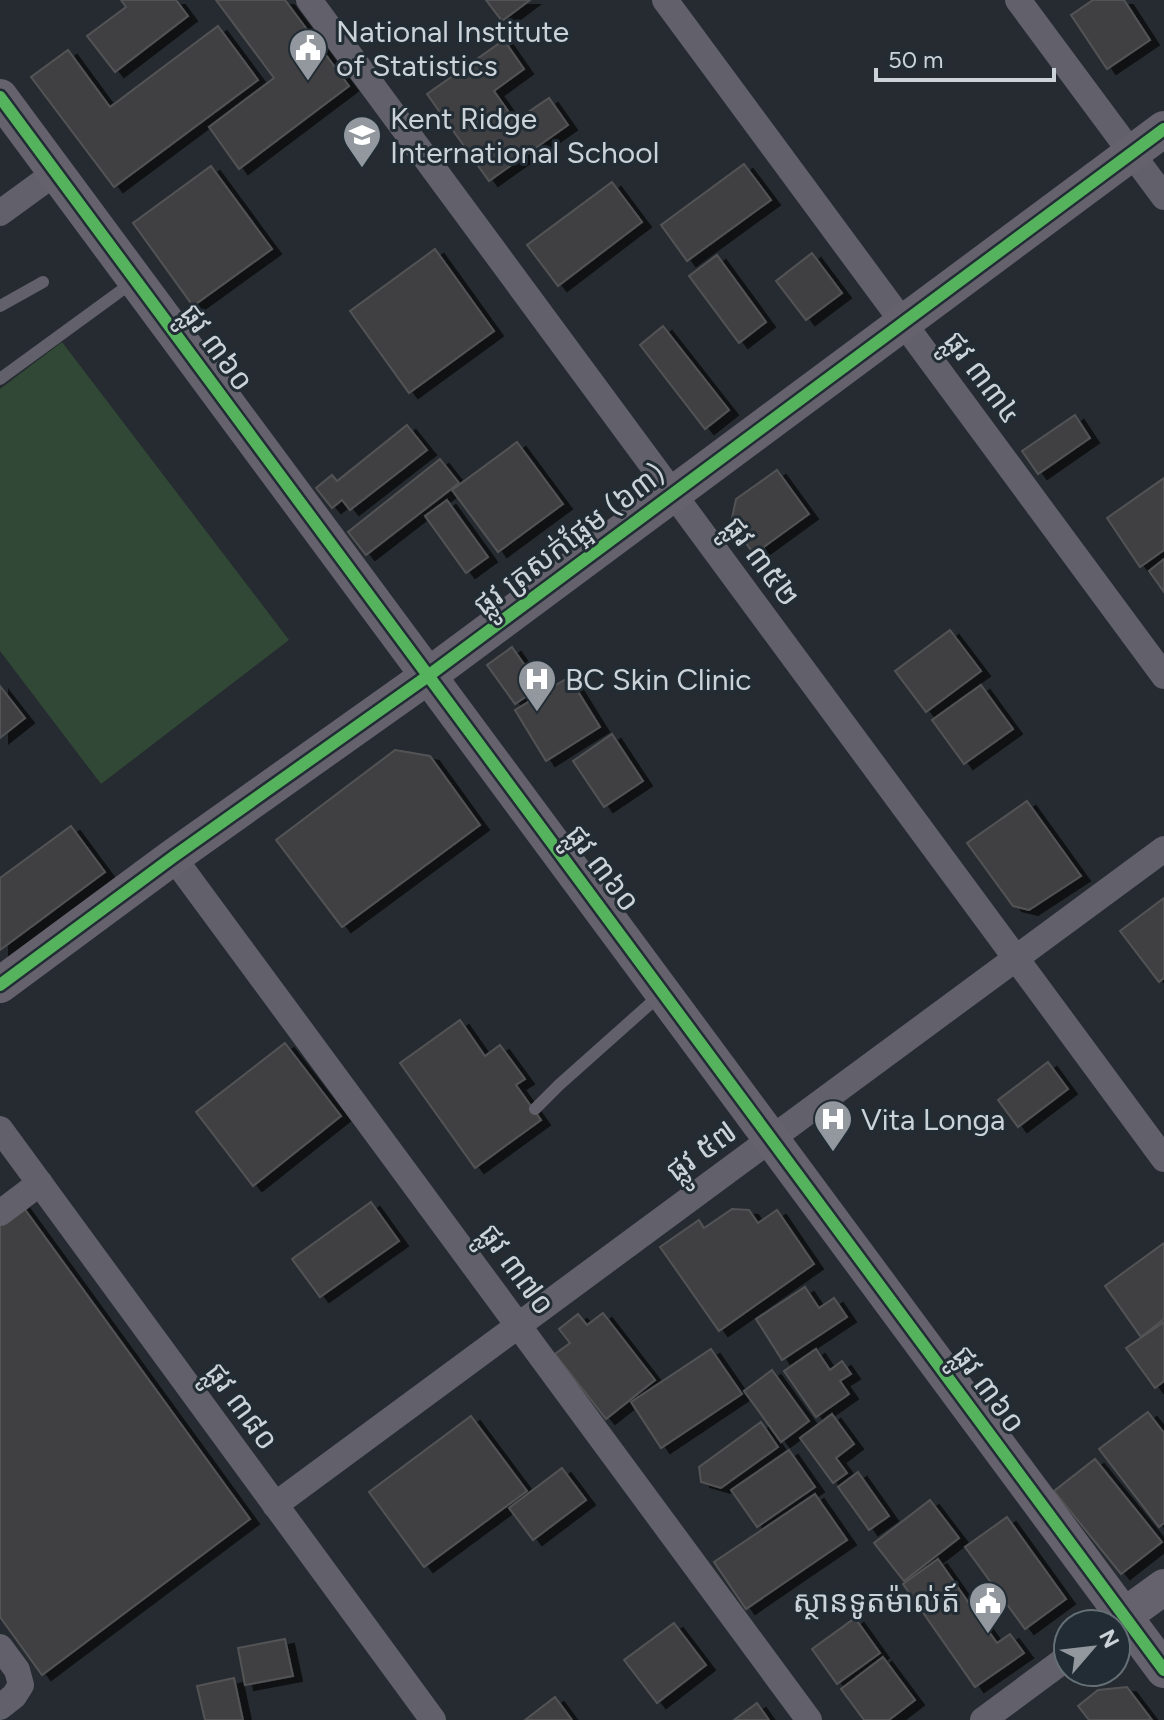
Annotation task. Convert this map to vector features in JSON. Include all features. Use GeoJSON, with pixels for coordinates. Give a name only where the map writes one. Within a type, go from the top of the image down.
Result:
{"type":"FeatureCollection","features":[{"type":"Feature","properties":{"kind":"street","name":"ផ្លូវ ៣៥២"},"geometry":{"type":"LineString","coordinates":[[309,0],[1164,1159]]}},
{"type":"Feature","properties":{"kind":"street","name":"ផ្លូវ ៣៣៤"},"geometry":{"type":"LineString","coordinates":[[665,0],[1164,676]]}},
{"type":"Feature","properties":{"kind":"street"},"geometry":{"type":"LineString","coordinates":[[1018,0],[1164,197]]}},
{"type":"Feature","properties":{"kind":"street","name":"ផ្លូវ ៣៦០"},"geometry":{"type":"LineString","coordinates":[[0,97],[663,992],[1110,1608]]}},
{"type":"Feature","properties":{"kind":"street","name":"ផ្លូវ ត្រសក់ផ្អែម (៦៣)"},"geometry":{"type":"LineString","coordinates":[[0,985],[173,857],[428,676],[1164,129]]}},
{"type":"Feature","properties":{"kind":"street"},"geometry":{"type":"LineString","coordinates":[[0,213],[55,173]]}},
{"type":"Feature","properties":{"kind":"street","name":"ផ្លូវ ៥៧"},"geometry":{"type":"LineString","coordinates":[[275,1505],[1164,849]]}},
{"type":"Feature","properties":{"kind":"street","name":"ផ្លូវ ៣៧០"},"geometry":{"type":"LineString","coordinates":[[173,857],[809,1720]]}},
{"type":"Feature","properties":{"kind":"street","name":"ផ្លូវ ៣៨០"},"geometry":{"type":"LineString","coordinates":[[0,1129],[433,1720]]}},
{"type":"Feature","properties":{"kind":"street"},"geometry":{"type":"LineString","coordinates":[[0,1213],[40,1183]]}},
{"type":"Feature","properties":{"kind":"street"},"geometry":{"type":"LineString","coordinates":[[1132,1610],[1164,1587]]}},
{"type":"Feature","properties":{"kind":"street","name":"ផ្លូវ ៣៦០"},"geometry":{"type":"LineString","coordinates":[[1132,1634],[1164,1670]]}},
{"type":"Feature","properties":{"kind":"street"},"geometry":{"type":"LineString","coordinates":[[0,1647],[17,1670],[21,1685],[14,1696],[0,1707]]}},
{"type":"Feature","properties":{"kind":"street"},"geometry":{"type":"LineString","coordinates":[[983,1720],[1052,1669]]}},
{"type":"Feature","properties":{"kind":"lane"},"geometry":{"type":"LineString","coordinates":[[0,379],[136,280]]}},
{"type":"Feature","properties":{"kind":"lane"},"geometry":{"type":"LineString","coordinates":[[0,306],[43,282]]}},
{"type":"Feature","properties":{"kind":"lane"},"geometry":{"type":"LineString","coordinates":[[535,1109],[663,992]]}},
{"type":"Feature","properties":{"kind":"green space"},"geometry":{"type":"Polygon","coordinates":[[[62,342],[289,640],[101,784],[0,651],[0,389],[62,342]]]}},
{"type":"Feature","properties":{"kind":"building"},"geometry":{"type":"Polygon","coordinates":[[[121,0],[176,0],[188,16],[115,72],[87,36],[126,7],[121,0]]]}},
{"type":"Feature","properties":{"kind":"building","name":"National Institute of Statistics"},"geometry":{"type":"Polygon","coordinates":[[[216,0],[285,0],[349,86],[239,169],[209,127],[274,78],[216,0]]]}},
{"type":"Feature","properties":{"kind":"building"},"geometry":{"type":"Polygon","coordinates":[[[486,0],[530,0],[502,21],[486,0]]]}},
{"type":"Feature","properties":{"kind":"building"},"geometry":{"type":"Polygon","coordinates":[[[1093,0],[1124,0],[1150,40],[1107,69],[1071,15],[1093,0]]]}},
{"type":"Feature","properties":{"kind":"building"},"geometry":{"type":"Polygon","coordinates":[[[218,26],[258,80],[114,187],[31,77],[68,50],[110,107],[218,26]]]}},
{"type":"Feature","properties":{"kind":"building"},"geometry":{"type":"Polygon","coordinates":[[[504,40],[524,69],[494,91],[515,121],[549,98],[568,125],[489,181],[427,94],[504,40]]]}},
{"type":"Feature","properties":{"kind":"building"},"geometry":{"type":"Polygon","coordinates":[[[744,164],[771,200],[687,261],[661,225],[744,164]]]}},
{"type":"Feature","properties":{"kind":"building"},"geometry":{"type":"Polygon","coordinates":[[[211,166],[272,249],[193,306],[133,223],[211,166]]]}},
{"type":"Feature","properties":{"kind":"building"},"geometry":{"type":"Polygon","coordinates":[[[612,182],[642,222],[558,286],[527,245],[612,182]]]}},
{"type":"Feature","properties":{"kind":"building"},"geometry":{"type":"Polygon","coordinates":[[[435,249],[494,331],[409,393],[350,311],[435,249]]]}},
{"type":"Feature","properties":{"kind":"building"},"geometry":{"type":"Polygon","coordinates":[[[812,253],[842,293],[806,320],[776,281],[812,253]]]}},
{"type":"Feature","properties":{"kind":"building"},"geometry":{"type":"Polygon","coordinates":[[[717,255],[766,322],[739,343],[689,276],[717,255]]]}},
{"type":"Feature","properties":{"kind":"building"},"geometry":{"type":"Polygon","coordinates":[[[663,326],[729,410],[705,429],[640,345],[663,326]]]}},
{"type":"Feature","properties":{"kind":"building"},"geometry":{"type":"Polygon","coordinates":[[[1075,415],[1090,438],[1038,474],[1022,451],[1075,415]]]}},
{"type":"Feature","properties":{"kind":"building"},"geometry":{"type":"Polygon","coordinates":[[[407,425],[427,450],[350,510],[342,500],[332,508],[316,488],[332,475],[337,481],[407,425]]]}},
{"type":"Feature","properties":{"kind":"building"},"geometry":{"type":"Polygon","coordinates":[[[517,442],[563,504],[498,552],[452,490],[517,442]]]}},
{"type":"Feature","properties":{"kind":"building"},"geometry":{"type":"Polygon","coordinates":[[[440,459],[459,483],[366,555],[348,532],[440,459]]]}},
{"type":"Feature","properties":{"kind":"building"},"geometry":{"type":"Polygon","coordinates":[[[777,470],[809,514],[754,554],[731,523],[736,499],[777,470]]]}},
{"type":"Feature","properties":{"kind":"building"},"geometry":{"type":"Polygon","coordinates":[[[1164,478],[1164,550],[1140,567],[1107,518],[1164,478]]]}},
{"type":"Feature","properties":{"kind":"building"},"geometry":{"type":"Polygon","coordinates":[[[447,500],[488,557],[466,573],[425,516],[447,500]]]}},
{"type":"Feature","properties":{"kind":"building"},"geometry":{"type":"Polygon","coordinates":[[[1164,559],[1164,592],[1149,571],[1164,559]]]}},
{"type":"Feature","properties":{"kind":"building"},"geometry":{"type":"Polygon","coordinates":[[[950,630],[981,671],[926,712],[895,671],[950,630]]]}},
{"type":"Feature","properties":{"kind":"building"},"geometry":{"type":"Polygon","coordinates":[[[512,647],[540,687],[515,704],[487,665],[512,647]]]}},
{"type":"Feature","properties":{"kind":"building"},"geometry":{"type":"Polygon","coordinates":[[[569,677],[600,727],[546,761],[515,710],[569,677]]]}},
{"type":"Feature","properties":{"kind":"building"},"geometry":{"type":"Polygon","coordinates":[[[981,685],[1013,729],[964,764],[932,720],[981,685]]]}},
{"type":"Feature","properties":{"kind":"building"},"geometry":{"type":"Polygon","coordinates":[[[0,686],[25,718],[0,738],[0,686]]]}},
{"type":"Feature","properties":{"kind":"building"},"geometry":{"type":"Polygon","coordinates":[[[612,734],[643,781],[604,807],[573,761],[612,734]]]}},
{"type":"Feature","properties":{"kind":"building"},"geometry":{"type":"Polygon","coordinates":[[[395,750],[430,756],[480,825],[342,927],[276,840],[395,750]]]}},
{"type":"Feature","properties":{"kind":"building"},"geometry":{"type":"Polygon","coordinates":[[[1027,801],[1081,876],[1029,910],[1013,906],[967,843],[1027,801]]]}},
{"type":"Feature","properties":{"kind":"building"},"geometry":{"type":"Polygon","coordinates":[[[71,826],[105,872],[0,950],[0,878],[71,826]]]}},
{"type":"Feature","properties":{"kind":"building"},"geometry":{"type":"Polygon","coordinates":[[[1164,898],[1164,978],[1159,982],[1120,931],[1164,898]]]}},
{"type":"Feature","properties":{"kind":"building"},"geometry":{"type":"Polygon","coordinates":[[[460,1020],[485,1056],[500,1045],[525,1079],[516,1085],[541,1120],[475,1168],[400,1063],[460,1020]]]}},
{"type":"Feature","properties":{"kind":"building"},"geometry":{"type":"Polygon","coordinates":[[[285,1043],[341,1116],[253,1186],[196,1112],[285,1043]]]}},
{"type":"Feature","properties":{"kind":"building"},"geometry":{"type":"Polygon","coordinates":[[[1048,1062],[1068,1089],[1018,1127],[998,1100],[1048,1062]]]}},
{"type":"Feature","properties":{"kind":"building"},"geometry":{"type":"Polygon","coordinates":[[[371,1202],[399,1241],[320,1297],[292,1259],[371,1202]]]}},
{"type":"Feature","properties":{"kind":"building"},"geometry":{"type":"Polygon","coordinates":[[[21,1204],[250,1519],[42,1675],[0,1617],[0,1220],[21,1204]]]}},
{"type":"Feature","properties":{"kind":"building"},"geometry":{"type":"Polygon","coordinates":[[[732,1209],[749,1210],[758,1223],[777,1210],[814,1264],[719,1331],[660,1247],[699,1220],[704,1228],[732,1209]]]}},
{"type":"Feature","properties":{"kind":"building"},"geometry":{"type":"Polygon","coordinates":[[[1164,1243],[1164,1319],[1141,1337],[1105,1286],[1164,1243]]]}},
{"type":"Feature","properties":{"kind":"building"},"geometry":{"type":"Polygon","coordinates":[[[805,1287],[819,1308],[834,1298],[847,1317],[782,1360],[756,1319],[805,1287]]]}},
{"type":"Feature","properties":{"kind":"building"},"geometry":{"type":"Polygon","coordinates":[[[603,1313],[655,1380],[606,1419],[555,1354],[570,1343],[559,1329],[578,1314],[587,1325],[603,1313]]]}},
{"type":"Feature","properties":{"kind":"building"},"geometry":{"type":"Polygon","coordinates":[[[1164,1322],[1164,1381],[1155,1388],[1126,1348],[1164,1322]]]}},
{"type":"Feature","properties":{"kind":"building"},"geometry":{"type":"Polygon","coordinates":[[[711,1349],[742,1394],[661,1448],[631,1402],[711,1349]]]}},
{"type":"Feature","properties":{"kind":"building"},"geometry":{"type":"Polygon","coordinates":[[[816,1349],[830,1370],[842,1361],[851,1374],[840,1381],[849,1394],[816,1417],[784,1371],[816,1349]]]}},
{"type":"Feature","properties":{"kind":"building"},"geometry":{"type":"Polygon","coordinates":[[[772,1370],[809,1421],[781,1442],[744,1391],[772,1370]]]}},
{"type":"Feature","properties":{"kind":"building"},"geometry":{"type":"Polygon","coordinates":[[[1148,1412],[1164,1433],[1164,1523],[1159,1527],[1099,1449],[1148,1412]]]}},
{"type":"Feature","properties":{"kind":"building"},"geometry":{"type":"Polygon","coordinates":[[[832,1414],[854,1444],[836,1458],[847,1473],[833,1483],[800,1438],[832,1414]]]}},
{"type":"Feature","properties":{"kind":"building"},"geometry":{"type":"Polygon","coordinates":[[[471,1416],[527,1491],[424,1567],[369,1492],[471,1416]]]}},
{"type":"Feature","properties":{"kind":"building"},"geometry":{"type":"Polygon","coordinates":[[[761,1422],[778,1447],[721,1488],[701,1482],[699,1467],[761,1422]]]}},
{"type":"Feature","properties":{"kind":"building"},"geometry":{"type":"Polygon","coordinates":[[[789,1450],[815,1487],[757,1527],[731,1490],[789,1450]]]}},
{"type":"Feature","properties":{"kind":"building"},"geometry":{"type":"Polygon","coordinates":[[[1095,1459],[1162,1542],[1121,1574],[1054,1491],[1095,1459]]]}},
{"type":"Feature","properties":{"kind":"building"},"geometry":{"type":"Polygon","coordinates":[[[562,1468],[586,1500],[533,1540],[509,1508],[562,1468]]]}},
{"type":"Feature","properties":{"kind":"building"},"geometry":{"type":"Polygon","coordinates":[[[858,1472],[889,1516],[869,1530],[838,1487],[858,1472]]]}},
{"type":"Feature","properties":{"kind":"building"},"geometry":{"type":"Polygon","coordinates":[[[815,1494],[847,1540],[746,1609],[714,1562],[815,1494]]]}},
{"type":"Feature","properties":{"kind":"building"},"geometry":{"type":"Polygon","coordinates":[[[930,1500],[959,1538],[904,1581],[874,1543],[930,1500]]]}},
{"type":"Feature","properties":{"kind":"building"},"geometry":{"type":"Polygon","coordinates":[[[1007,1517],[1066,1599],[1025,1629],[965,1547],[1007,1517]]]}},
{"type":"Feature","properties":{"kind":"building"},"geometry":{"type":"Polygon","coordinates":[[[938,1559],[997,1643],[1010,1634],[1024,1653],[975,1687],[903,1584],[938,1559]]]}},
{"type":"Feature","properties":{"kind":"building"},"geometry":{"type":"Polygon","coordinates":[[[855,1618],[880,1653],[837,1684],[812,1649],[855,1618]]]}},
{"type":"Feature","properties":{"kind":"building"},"geometry":{"type":"Polygon","coordinates":[[[674,1623],[706,1665],[657,1703],[624,1660],[674,1623]]]}},
{"type":"Feature","properties":{"kind":"building"},"geometry":{"type":"Polygon","coordinates":[[[285,1639],[293,1676],[245,1685],[238,1648],[285,1639]]]}},
{"type":"Feature","properties":{"kind":"building"},"geometry":{"type":"Polygon","coordinates":[[[883,1657],[915,1700],[889,1720],[864,1720],[841,1689],[883,1657]]]}},
{"type":"Feature","properties":{"kind":"building"},"geometry":{"type":"Polygon","coordinates":[[[234,1678],[243,1720],[205,1720],[197,1686],[234,1678]]]}},
{"type":"Feature","properties":{"kind":"building"},"geometry":{"type":"Polygon","coordinates":[[[1128,1688],[1152,1720],[1089,1720],[1078,1706],[1098,1690],[1128,1688]]]}},
{"type":"Feature","properties":{"kind":"building"},"geometry":{"type":"Polygon","coordinates":[[[555,1697],[572,1720],[525,1720],[555,1697]]]}},
{"type":"Feature","properties":{"kind":"building"},"geometry":{"type":"Polygon","coordinates":[[[757,1703],[769,1720],[734,1720],[757,1703]]]}},
{"type":"Feature","properties":{"kind":"cycle path"},"geometry":{"type":"LineString","coordinates":[[0,97],[1164,1670]]}},
{"type":"Feature","properties":{"kind":"cycle path"},"geometry":{"type":"LineString","coordinates":[[0,985],[173,857],[428,676],[1164,129]]}},
{"type":"Feature","properties":{"kind":"place","name":"National Institute of Statistics"},"geometry":{"type":"Point","coordinates":[308,82]}},
{"type":"Feature","properties":{"kind":"place","name":"Kent Ridge International School"},"geometry":{"type":"Point","coordinates":[362,169]}},
{"type":"Feature","properties":{"kind":"place","name":"BC Skin Clinic"},"geometry":{"type":"Point","coordinates":[537,713]}},
{"type":"Feature","properties":{"kind":"place","name":"Vita Longa"},"geometry":{"type":"Point","coordinates":[833,1153]}},
{"type":"Feature","properties":{"kind":"place","name":"ស្ថានទូតម៉ាល់ត៍"},"geometry":{"type":"Point","coordinates":[988,1635]}}]}
